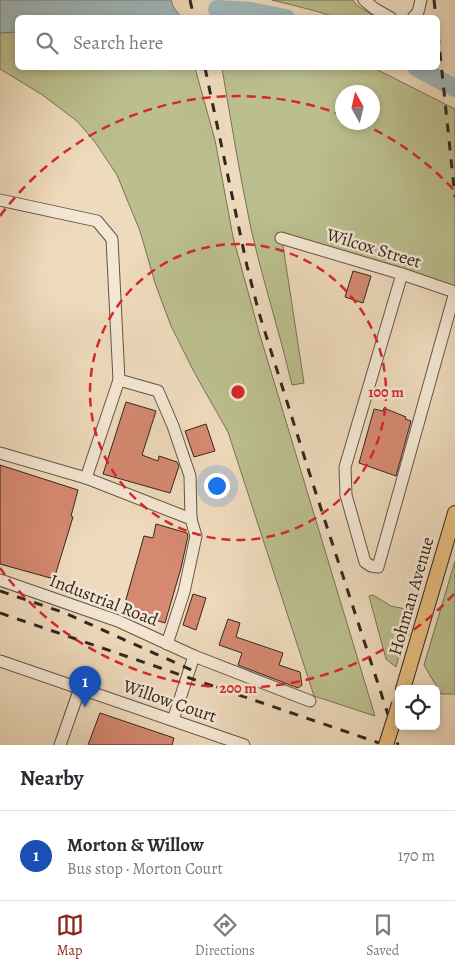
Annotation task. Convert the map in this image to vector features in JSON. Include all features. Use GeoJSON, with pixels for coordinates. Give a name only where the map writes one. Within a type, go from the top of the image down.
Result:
{"type":"FeatureCollection","features":[{"type":"Feature","properties":{"kind":"main road","name":"Hohman Avenue"},"geometry":{"type":"LineString","coordinates":[[404,685],[455,513]]}},
{"type":"Feature","properties":{"kind":"main road"},"geometry":{"type":"LineString","coordinates":[[386,745],[395,717]]}},
{"type":"Feature","properties":{"kind":"street"},"geometry":{"type":"LineString","coordinates":[[364,0],[374,9],[385,15]]}},
{"type":"Feature","properties":{"kind":"street"},"geometry":{"type":"LineString","coordinates":[[416,15],[421,0]]}},
{"type":"Feature","properties":{"kind":"street"},"geometry":{"type":"LineString","coordinates":[[0,200],[97,221],[112,240],[119,380],[86,478]]}},
{"type":"Feature","properties":{"kind":"street","name":"Wilcox Street"},"geometry":{"type":"LineString","coordinates":[[282,238],[455,292]]}},
{"type":"Feature","properties":{"kind":"street"},"geometry":{"type":"LineString","coordinates":[[402,274],[345,467],[346,495],[365,562],[371,566],[378,568],[455,292]]}},
{"type":"Feature","properties":{"kind":"street"},"geometry":{"type":"LineString","coordinates":[[119,380],[158,391],[173,426],[190,476],[191,519],[196,536],[184,592],[167,644]]}},
{"type":"Feature","properties":{"kind":"street"},"geometry":{"type":"LineString","coordinates":[[0,453],[86,478],[191,519]]}},
{"type":"Feature","properties":{"kind":"street","name":"Industrial Road"},"geometry":{"type":"LineString","coordinates":[[0,580],[118,621],[194,656],[310,701]]}},
{"type":"Feature","properties":{"kind":"street"},"geometry":{"type":"LineString","coordinates":[[173,720],[194,656]]}},
{"type":"Feature","properties":{"kind":"street","name":"Willow Court"},"geometry":{"type":"LineString","coordinates":[[0,661],[242,745]]}},
{"type":"Feature","properties":{"kind":"street"},"geometry":{"type":"LineString","coordinates":[[60,745],[80,688]]}},
{"type":"Feature","properties":{"kind":"green space"},"geometry":{"type":"Polygon","coordinates":[[[272,0],[353,0],[356,5],[373,15],[328,15],[272,0]]]}},
{"type":"Feature","properties":{"kind":"green space"},"geometry":{"type":"Polygon","coordinates":[[[15,32],[15,70],[196,70],[215,140],[233,237],[259,332],[375,716],[314,696],[228,432],[194,372],[171,326],[155,283],[140,231],[117,175],[95,142],[77,121],[41,94],[0,69],[0,33],[15,32]]]}},
{"type":"Feature","properties":{"kind":"green space"},"geometry":{"type":"Polygon","coordinates":[[[222,70],[378,70],[455,109],[455,292],[282,239],[304,383],[292,385],[251,229],[222,70]]]}},
{"type":"Feature","properties":{"kind":"green space"},"geometry":{"type":"Polygon","coordinates":[[[455,561],[455,694],[441,694],[440,685],[436,685],[424,665],[455,561]]]}},
{"type":"Feature","properties":{"kind":"green space"},"geometry":{"type":"Polygon","coordinates":[[[373,595],[391,606],[411,610],[396,667],[386,659],[369,596],[373,595]]]}},
{"type":"Feature","properties":{"kind":"water"},"geometry":{"type":"Polygon","coordinates":[[[0,0],[171,0],[179,15],[15,15],[15,32],[0,33],[0,0]]]}},
{"type":"Feature","properties":{"kind":"building"},"geometry":{"type":"Polygon","coordinates":[[[353,271],[371,276],[363,303],[345,297],[353,271]]]}},
{"type":"Feature","properties":{"kind":"building"},"geometry":{"type":"Polygon","coordinates":[[[126,402],[156,411],[142,455],[158,461],[159,456],[177,462],[179,466],[170,493],[103,474],[126,402]]]}},
{"type":"Feature","properties":{"kind":"building"},"geometry":{"type":"Polygon","coordinates":[[[384,408],[411,421],[396,476],[359,463],[374,409],[383,411],[384,408]]]}},
{"type":"Feature","properties":{"kind":"building"},"geometry":{"type":"Polygon","coordinates":[[[206,424],[215,451],[194,457],[185,431],[206,424]]]}},
{"type":"Feature","properties":{"kind":"building"},"geometry":{"type":"Polygon","coordinates":[[[0,465],[78,490],[71,516],[73,517],[54,579],[0,564],[0,465]]]}},
{"type":"Feature","properties":{"kind":"building"},"geometry":{"type":"Polygon","coordinates":[[[156,524],[187,533],[188,536],[165,623],[123,610],[144,536],[153,538],[156,524]]]}},
{"type":"Feature","properties":{"kind":"building"},"geometry":{"type":"Polygon","coordinates":[[[193,594],[206,598],[196,630],[183,625],[193,594]]]}},
{"type":"Feature","properties":{"kind":"building"},"geometry":{"type":"Polygon","coordinates":[[[228,619],[240,623],[236,637],[283,653],[279,665],[300,672],[302,685],[298,688],[238,665],[242,653],[219,645],[228,619]]]}},
{"type":"Feature","properties":{"kind":"building"},"geometry":{"type":"Polygon","coordinates":[[[100,713],[174,738],[172,745],[88,745],[100,713]]]}},
{"type":"Feature","properties":{"kind":"waterway"},"geometry":{"type":"LineString","coordinates":[[217,9],[251,11],[271,15]]}},
{"type":"Feature","properties":{"kind":"waterway"},"geometry":{"type":"LineString","coordinates":[[421,70],[455,88]]}},
{"type":"Feature","properties":{"kind":"railway"},"geometry":{"type":"LineString","coordinates":[[190,0],[193,15]]}},
{"type":"Feature","properties":{"kind":"railway"},"geometry":{"type":"LineString","coordinates":[[434,0],[436,15]]}},
{"type":"Feature","properties":{"kind":"railway"},"geometry":{"type":"LineString","coordinates":[[440,53],[455,197]]}},
{"type":"Feature","properties":{"kind":"railway"},"geometry":{"type":"LineString","coordinates":[[205,70],[247,266],[259,313],[398,745]]}},
{"type":"Feature","properties":{"kind":"railway"},"geometry":{"type":"LineString","coordinates":[[0,591],[65,613],[196,672]]}},
{"type":"Feature","properties":{"kind":"railway"},"geometry":{"type":"LineString","coordinates":[[0,613],[385,745]]}},
{"type":"Feature","properties":{"kind":"place","name":"Morton & Willow"},"geometry":{"type":"Point","coordinates":[85,707]}}]}
